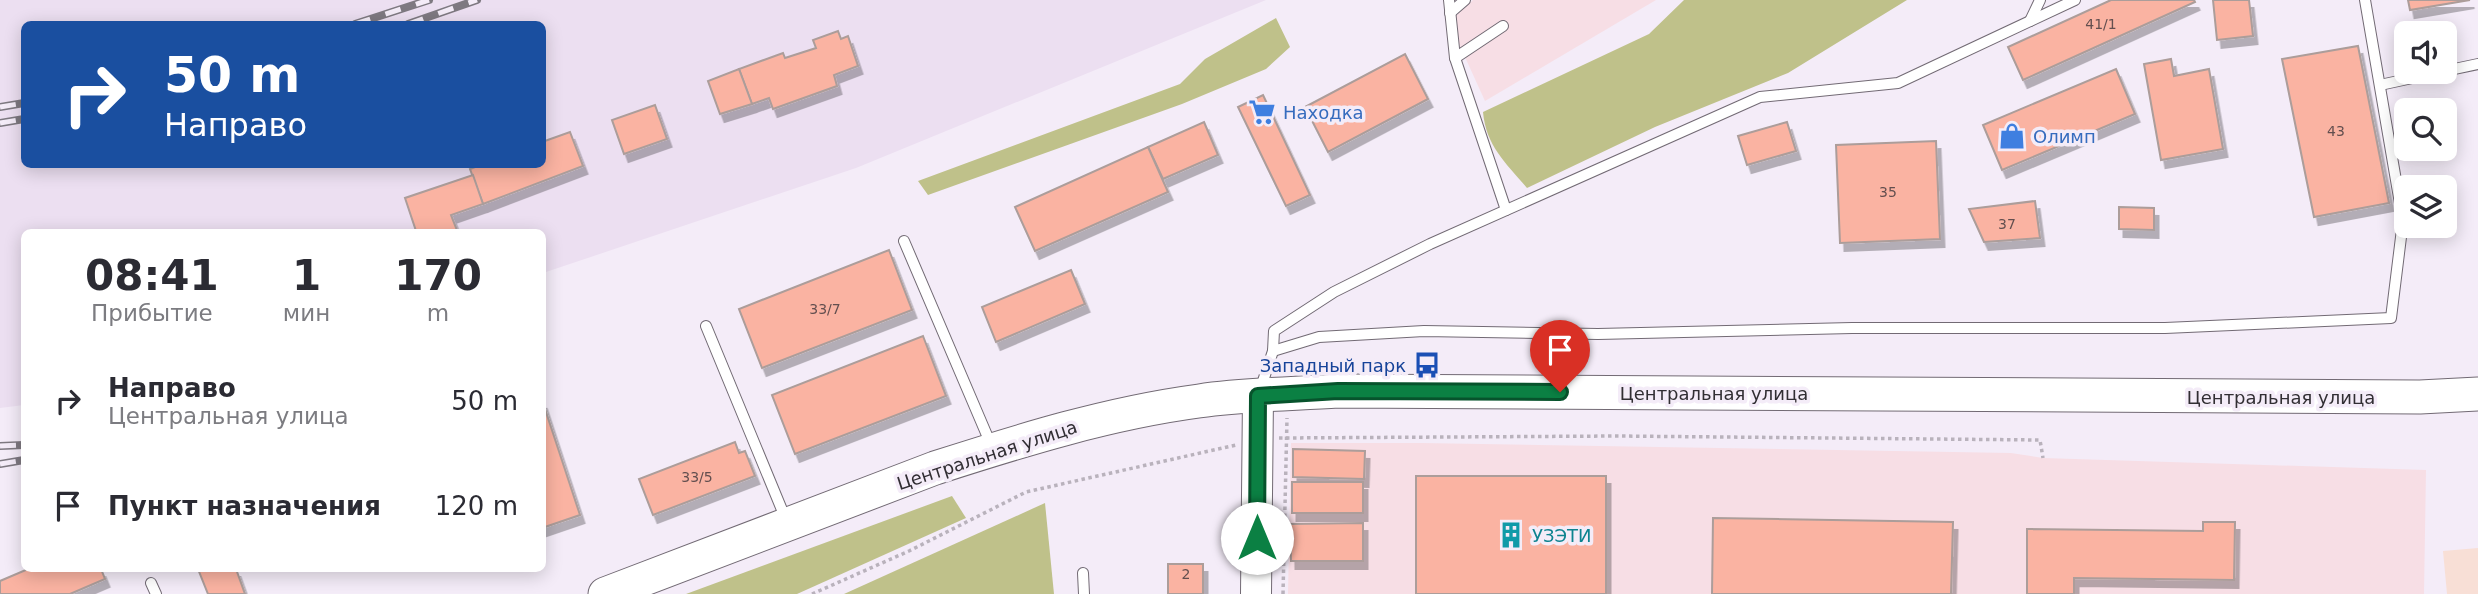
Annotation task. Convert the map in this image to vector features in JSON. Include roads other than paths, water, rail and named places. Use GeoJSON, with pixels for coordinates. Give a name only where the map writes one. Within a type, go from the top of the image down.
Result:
{"type":"FeatureCollection","features":[{"type":"Feature","properties":{"kind":"main road","name":"Центральная улица"},"geometry":{"type":"LineString","coordinates":[[605,594],[935,468],[1044,433],[1128,413],[1201,400],[1338,391],[2420,397],[2478,394]]}},
{"type":"Feature","properties":{"kind":"street"},"geometry":{"type":"LineString","coordinates":[[1256,594],[1257,442],[1272,396]]}},
{"type":"Feature","properties":{"kind":"lane"},"geometry":{"type":"LineString","coordinates":[[1449,0],[1455,58],[1506,210]]}},
{"type":"Feature","properties":{"kind":"lane"},"geometry":{"type":"LineString","coordinates":[[1450,13],[1465,0]]}},
{"type":"Feature","properties":{"kind":"lane"},"geometry":{"type":"LineString","coordinates":[[2030,21],[2039,0]]}},
{"type":"Feature","properties":{"kind":"lane"},"geometry":{"type":"LineString","coordinates":[[1272,396],[1274,331],[1334,292],[1430,244],[1760,97],[1898,83],[2075,0]]}},
{"type":"Feature","properties":{"kind":"lane"},"geometry":{"type":"LineString","coordinates":[[1273,351],[1319,337],[1424,331],[1598,334],[1852,328],[2151,328],[2391,318],[2403,221],[2365,0]]}},
{"type":"Feature","properties":{"kind":"lane"},"geometry":{"type":"LineString","coordinates":[[1455,58],[1503,26]]}},
{"type":"Feature","properties":{"kind":"lane"},"geometry":{"type":"LineString","coordinates":[[2457,68],[2478,64]]}},
{"type":"Feature","properties":{"kind":"lane"},"geometry":{"type":"LineString","coordinates":[[2380,85],[2394,82]]}},
{"type":"Feature","properties":{"kind":"lane"},"geometry":{"type":"LineString","coordinates":[[904,241],[993,450]]}},
{"type":"Feature","properties":{"kind":"lane"},"geometry":{"type":"LineString","coordinates":[[706,326],[788,524]]}},
{"type":"Feature","properties":{"kind":"lane"},"geometry":{"type":"LineString","coordinates":[[1083,573],[1084,594]]}},
{"type":"Feature","properties":{"kind":"lane"},"geometry":{"type":"LineString","coordinates":[[151,583],[156,594]]}},
{"type":"Feature","properties":{"kind":"railway"},"geometry":{"type":"LineString","coordinates":[[364,21],[429,0]]}},
{"type":"Feature","properties":{"kind":"railway"},"geometry":{"type":"LineString","coordinates":[[417,21],[477,0]]}},
{"type":"Feature","properties":{"kind":"railway"},"geometry":{"type":"LineString","coordinates":[[0,107],[21,104]]}},
{"type":"Feature","properties":{"kind":"railway"},"geometry":{"type":"LineString","coordinates":[[0,123],[21,120]]}},
{"type":"Feature","properties":{"kind":"railway"},"geometry":{"type":"LineString","coordinates":[[0,446],[21,445]]}},
{"type":"Feature","properties":{"kind":"railway"},"geometry":{"type":"LineString","coordinates":[[0,464],[21,460]]}},
{"type":"Feature","properties":{"kind":"place","name":"Находка"},"geometry":{"type":"Point","coordinates":[1262,112]}},
{"type":"Feature","properties":{"kind":"place","name":"Олимп"},"geometry":{"type":"Point","coordinates":[2012,136]}},
{"type":"Feature","properties":{"kind":"place","name":"Западный парк"},"geometry":{"type":"Point","coordinates":[1427,365]}},
{"type":"Feature","properties":{"kind":"place","name":"УЗЭТИ"},"geometry":{"type":"Point","coordinates":[1511,535]}}]}
